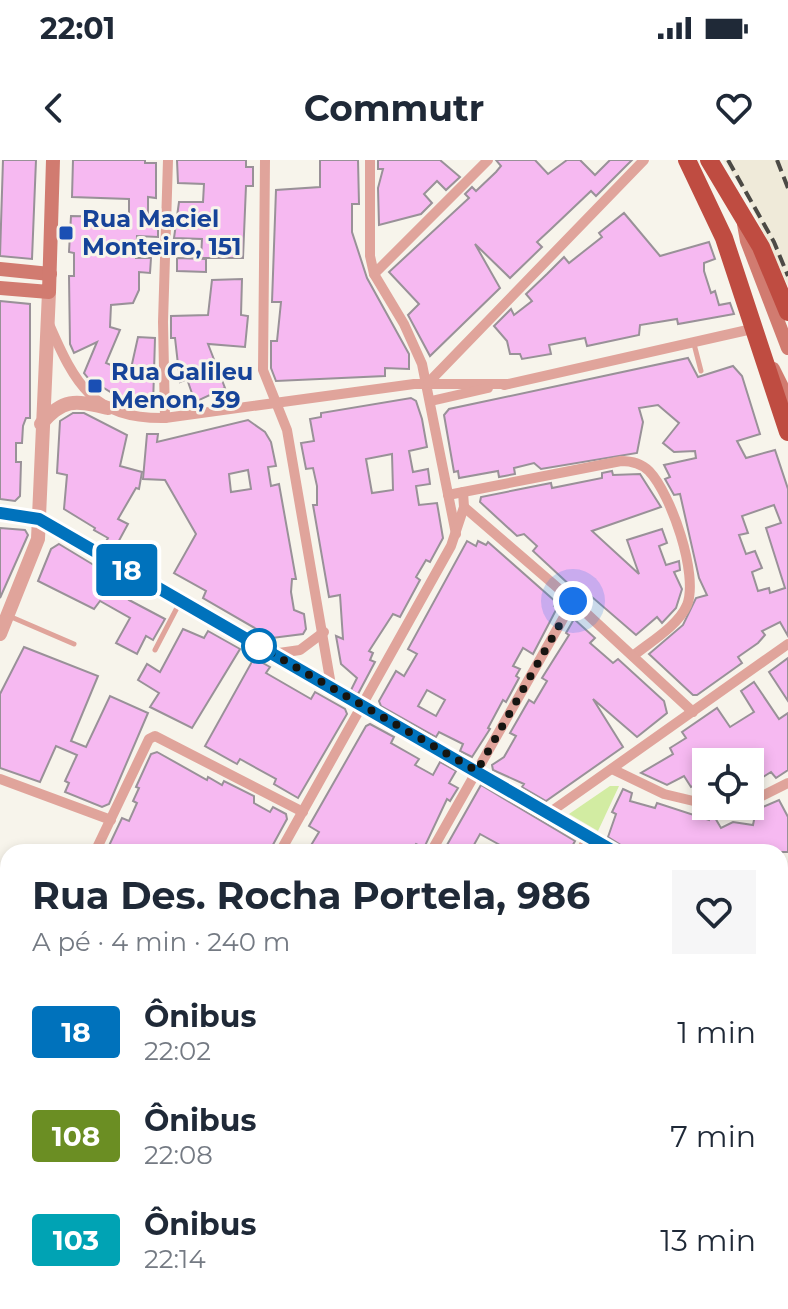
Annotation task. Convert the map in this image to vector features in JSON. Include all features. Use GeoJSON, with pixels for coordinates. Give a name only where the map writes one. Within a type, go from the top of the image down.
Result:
{"type":"FeatureCollection","features":[{"type":"Feature","properties":{"kind":"highway"},"geometry":{"type":"LineString","coordinates":[[687,160],[724,238],[788,432]]}},
{"type":"Feature","properties":{"kind":"highway"},"geometry":{"type":"LineString","coordinates":[[709,160],[761,247],[788,312]]}},
{"type":"Feature","properties":{"kind":"main road"},"geometry":{"type":"LineString","coordinates":[[0,288],[49,292],[53,160]]}},
{"type":"Feature","properties":{"kind":"main road"},"geometry":{"type":"LineString","coordinates":[[743,216],[747,241],[788,348]]}},
{"type":"Feature","properties":{"kind":"main road"},"geometry":{"type":"LineString","coordinates":[[0,269],[50,274]]}},
{"type":"Feature","properties":{"kind":"main road"},"geometry":{"type":"LineString","coordinates":[[755,337],[788,399]]}},
{"type":"Feature","properties":{"kind":"street"},"geometry":{"type":"LineString","coordinates":[[165,418],[163,322],[168,160]]}},
{"type":"Feature","properties":{"kind":"street"},"geometry":{"type":"LineString","coordinates":[[265,160],[262,351],[266,386],[287,430],[332,691]]}},
{"type":"Feature","properties":{"kind":"street"},"geometry":{"type":"LineString","coordinates":[[370,160],[370,256],[374,274],[408,331],[428,383],[456,535]]}},
{"type":"Feature","properties":{"kind":"street"},"geometry":{"type":"LineString","coordinates":[[374,274],[488,160]]}},
{"type":"Feature","properties":{"kind":"street"},"geometry":{"type":"LineString","coordinates":[[428,383],[644,160]]}},
{"type":"Feature","properties":{"kind":"street"},"geometry":{"type":"LineString","coordinates":[[0,634],[33,557],[39,519],[49,292]]}},
{"type":"Feature","properties":{"kind":"street"},"geometry":{"type":"LineString","coordinates":[[46,319],[76,382],[108,408]]}},
{"type":"Feature","properties":{"kind":"street"},"geometry":{"type":"LineString","coordinates":[[431,401],[694,343],[755,337]]}},
{"type":"Feature","properties":{"kind":"street"},"geometry":{"type":"LineString","coordinates":[[41,424],[55,407],[71,402],[108,408],[138,418],[165,418],[428,383],[508,384]]}},
{"type":"Feature","properties":{"kind":"street"},"geometry":{"type":"LineString","coordinates":[[448,495],[621,461],[639,464],[647,469],[674,522],[687,557],[691,590],[678,619],[633,656]]}},
{"type":"Feature","properties":{"kind":"street"},"geometry":{"type":"LineString","coordinates":[[285,844],[363,708],[456,535],[464,507],[463,492]]}},
{"type":"Feature","properties":{"kind":"street"},"geometry":{"type":"LineString","coordinates":[[464,507],[573,601],[693,712]]}},
{"type":"Feature","properties":{"kind":"street"},"geometry":{"type":"LineString","coordinates":[[0,513],[39,519],[332,691],[602,844]]}},
{"type":"Feature","properties":{"kind":"street"},"geometry":{"type":"LineString","coordinates":[[436,844],[573,601]]}},
{"type":"Feature","properties":{"kind":"street"},"geometry":{"type":"LineString","coordinates":[[272,654],[300,650],[324,632]]}},
{"type":"Feature","properties":{"kind":"street"},"geometry":{"type":"LineString","coordinates":[[549,813],[788,644]]}},
{"type":"Feature","properties":{"kind":"street"},"geometry":{"type":"LineString","coordinates":[[99,844],[149,739],[160,735],[303,812]]}},
{"type":"Feature","properties":{"kind":"street"},"geometry":{"type":"LineString","coordinates":[[612,769],[664,794],[692,801]]}},
{"type":"Feature","properties":{"kind":"street"},"geometry":{"type":"LineString","coordinates":[[0,779],[111,820]]}},
{"type":"Feature","properties":{"kind":"street"},"geometry":{"type":"LineString","coordinates":[[764,795],[788,783]]}},
{"type":"Feature","properties":{"kind":"street"},"geometry":{"type":"LineString","coordinates":[[584,844],[589,836]]}},
{"type":"Feature","properties":{"kind":"lane"},"geometry":{"type":"LineString","coordinates":[[694,343],[701,371]]}},
{"type":"Feature","properties":{"kind":"lane"},"geometry":{"type":"LineString","coordinates":[[155,650],[181,601]]}},
{"type":"Feature","properties":{"kind":"lane"},"geometry":{"type":"LineString","coordinates":[[8,616],[74,644]]}},
{"type":"Feature","properties":{"kind":"shaded area"},"geometry":{"type":"Polygon","coordinates":[[[723,160],[788,160],[788,286],[746,195],[723,160]]]}},
{"type":"Feature","properties":{"kind":"green space"},"geometry":{"type":"Polygon","coordinates":[[[610,786],[619,786],[598,831],[569,814],[610,786]]]}},
{"type":"Feature","properties":{"kind":"building"},"geometry":{"type":"Polygon","coordinates":[[[3,160],[36,160],[32,259],[0,256],[3,160]]]}},
{"type":"Feature","properties":{"kind":"building"},"geometry":{"type":"Polygon","coordinates":[[[73,160],[145,160],[145,163],[156,163],[156,198],[148,197],[148,218],[158,219],[158,237],[137,236],[136,258],[151,258],[150,273],[139,272],[139,290],[133,303],[111,305],[110,327],[120,330],[106,363],[130,373],[138,337],[155,338],[153,406],[139,403],[139,399],[120,398],[88,378],[84,373],[97,342],[74,353],[70,344],[69,276],[74,276],[74,253],[69,252],[71,216],[129,217],[129,199],[72,197],[73,160]]]}},
{"type":"Feature","properties":{"kind":"building"},"geometry":{"type":"Polygon","coordinates":[[[177,160],[246,160],[246,167],[253,167],[253,186],[246,186],[243,258],[201,258],[202,239],[174,238],[179,202],[203,202],[204,184],[178,183],[177,160]]]}},
{"type":"Feature","properties":{"kind":"building"},"geometry":{"type":"Polygon","coordinates":[[[320,160],[358,160],[359,204],[352,204],[352,232],[367,278],[409,354],[409,369],[385,368],[385,376],[276,381],[271,368],[271,341],[277,341],[281,302],[272,302],[276,190],[320,187],[320,160]]]}},
{"type":"Feature","properties":{"kind":"building"},"geometry":{"type":"Polygon","coordinates":[[[378,160],[440,160],[460,177],[446,190],[437,181],[424,194],[432,203],[421,214],[379,225],[378,188],[383,169],[378,169],[378,160]]]}},
{"type":"Feature","properties":{"kind":"building"},"geometry":{"type":"Polygon","coordinates":[[[496,160],[535,160],[548,174],[567,160],[580,160],[595,175],[610,160],[632,160],[596,196],[591,191],[537,242],[542,247],[510,278],[475,244],[500,288],[430,356],[408,315],[419,304],[389,272],[469,198],[465,194],[472,187],[476,191],[496,172],[501,166],[496,160]]]}},
{"type":"Feature","properties":{"kind":"building"},"geometry":{"type":"Polygon","coordinates":[[[624,213],[660,256],[709,242],[715,259],[704,263],[704,271],[711,293],[715,291],[719,305],[730,303],[734,314],[678,324],[677,319],[640,325],[639,335],[587,346],[585,338],[549,345],[551,354],[522,359],[520,354],[510,354],[507,341],[494,326],[511,309],[514,315],[532,301],[526,294],[564,257],[569,263],[602,237],[599,233],[624,213]]]}},
{"type":"Feature","properties":{"kind":"building"},"geometry":{"type":"Polygon","coordinates":[[[177,258],[206,259],[206,272],[177,271],[177,258]]]}},
{"type":"Feature","properties":{"kind":"building"},"geometry":{"type":"Polygon","coordinates":[[[242,279],[241,315],[248,316],[245,347],[208,344],[225,388],[195,402],[187,379],[180,382],[175,338],[171,338],[171,316],[208,315],[212,280],[242,279]]]}},
{"type":"Feature","properties":{"kind":"building"},"geometry":{"type":"Polygon","coordinates":[[[0,301],[30,304],[30,418],[26,418],[23,426],[22,443],[16,443],[16,462],[21,462],[20,496],[15,501],[0,499],[0,301]]]}},
{"type":"Feature","properties":{"kind":"building"},"geometry":{"type":"Polygon","coordinates":[[[688,358],[698,377],[733,366],[742,376],[760,434],[737,441],[746,458],[775,450],[788,489],[788,636],[780,622],[762,631],[765,635],[758,643],[738,657],[742,663],[697,695],[693,695],[649,654],[683,625],[696,598],[707,595],[699,578],[680,494],[674,495],[665,479],[670,477],[664,465],[696,458],[695,451],[674,452],[663,443],[679,423],[658,405],[639,408],[643,422],[637,453],[541,469],[534,463],[514,468],[515,474],[499,477],[498,471],[459,478],[458,471],[454,472],[444,415],[449,409],[688,358]],[[774,505],[742,516],[748,533],[739,535],[746,554],[755,551],[762,568],[752,572],[758,591],[769,588],[770,593],[785,588],[766,528],[781,523],[774,505]]]}},
{"type":"Feature","properties":{"kind":"building"},"geometry":{"type":"Polygon","coordinates":[[[411,398],[416,401],[427,447],[409,451],[413,472],[428,469],[430,484],[416,486],[419,505],[437,503],[443,538],[430,562],[426,560],[416,577],[420,580],[400,617],[393,614],[369,651],[373,653],[370,660],[375,662],[358,694],[351,690],[357,678],[341,664],[336,636],[343,639],[340,595],[329,597],[313,505],[317,505],[317,486],[313,468],[306,469],[301,443],[314,441],[310,419],[321,417],[321,413],[411,398]],[[392,454],[366,459],[372,493],[393,490],[392,454]]]}},
{"type":"Feature","properties":{"kind":"building"},"geometry":{"type":"Polygon","coordinates":[[[73,413],[84,413],[127,435],[120,466],[142,472],[139,489],[136,488],[118,519],[128,524],[115,548],[105,543],[108,538],[95,528],[64,509],[67,475],[57,473],[60,421],[73,413]]]}},
{"type":"Feature","properties":{"kind":"building"},"geometry":{"type":"Polygon","coordinates":[[[248,420],[265,432],[271,442],[276,466],[268,467],[271,486],[279,484],[296,579],[292,579],[291,592],[294,610],[304,614],[306,629],[303,634],[272,638],[203,598],[206,591],[174,573],[196,534],[165,480],[143,479],[147,434],[158,434],[157,442],[248,420]],[[248,470],[229,474],[231,492],[251,489],[248,470]]]}},
{"type":"Feature","properties":{"kind":"building"},"geometry":{"type":"Polygon","coordinates":[[[612,471],[613,475],[640,474],[661,507],[592,531],[639,574],[627,540],[662,529],[667,543],[659,546],[666,565],[679,561],[680,570],[674,572],[682,589],[676,608],[662,623],[657,617],[636,635],[577,584],[573,588],[533,551],[537,546],[524,534],[517,536],[480,502],[481,497],[551,483],[552,488],[602,478],[602,473],[612,471]]]}},
{"type":"Feature","properties":{"kind":"building"},"geometry":{"type":"Polygon","coordinates":[[[0,528],[25,530],[28,535],[0,598],[0,528]]]}},
{"type":"Feature","properties":{"kind":"building"},"geometry":{"type":"Polygon","coordinates":[[[467,541],[476,546],[478,541],[486,545],[488,542],[556,602],[554,606],[557,608],[533,654],[523,648],[513,666],[520,669],[516,676],[519,678],[506,702],[503,700],[490,729],[472,757],[460,751],[463,744],[439,732],[436,737],[381,706],[379,701],[396,671],[404,676],[417,654],[408,649],[467,541]],[[427,690],[418,706],[436,716],[445,700],[427,690]]]}},
{"type":"Feature","properties":{"kind":"building"},"geometry":{"type":"Polygon","coordinates":[[[59,544],[135,590],[129,600],[165,619],[153,640],[146,636],[137,654],[116,643],[130,618],[100,601],[94,609],[38,581],[51,549],[59,544]]]}},
{"type":"Feature","properties":{"kind":"building"},"geometry":{"type":"Polygon","coordinates":[[[574,619],[595,638],[590,643],[613,663],[618,659],[664,701],[667,713],[637,737],[593,699],[623,747],[546,801],[522,787],[524,784],[493,770],[492,765],[504,757],[516,736],[510,733],[529,700],[534,703],[547,681],[542,678],[569,635],[566,633],[574,619]]]}},
{"type":"Feature","properties":{"kind":"building"},"geometry":{"type":"Polygon","coordinates":[[[183,629],[204,638],[208,631],[240,649],[192,728],[150,707],[159,693],[138,680],[147,664],[160,672],[183,629]]]}},
{"type":"Feature","properties":{"kind":"building"},"geometry":{"type":"Polygon","coordinates":[[[24,647],[98,676],[71,741],[86,747],[110,696],[148,713],[109,804],[102,807],[65,792],[69,783],[65,781],[77,755],[56,746],[40,782],[0,768],[0,694],[24,647]]]}},
{"type":"Feature","properties":{"kind":"building"},"geometry":{"type":"Polygon","coordinates":[[[254,658],[270,667],[266,673],[311,699],[315,692],[345,709],[347,714],[298,798],[274,784],[276,779],[240,759],[237,764],[205,746],[254,658]]]}},
{"type":"Feature","properties":{"kind":"building"},"geometry":{"type":"Polygon","coordinates":[[[788,658],[788,701],[769,672],[788,658]]]}},
{"type":"Feature","properties":{"kind":"building"},"geometry":{"type":"Polygon","coordinates":[[[754,682],[779,719],[788,713],[788,770],[776,778],[771,772],[764,776],[764,748],[692,748],[691,787],[684,776],[667,785],[641,773],[673,754],[670,748],[686,738],[682,732],[717,708],[730,727],[754,712],[741,691],[754,682]]]}},
{"type":"Feature","properties":{"kind":"building"},"geometry":{"type":"Polygon","coordinates":[[[370,724],[394,737],[391,743],[419,759],[415,765],[433,775],[440,762],[456,771],[449,783],[458,788],[450,801],[447,799],[426,844],[312,844],[319,832],[309,826],[366,726],[370,724]]]}},
{"type":"Feature","properties":{"kind":"building"},"geometry":{"type":"Polygon","coordinates":[[[157,752],[207,780],[208,777],[222,785],[224,781],[254,796],[254,803],[270,812],[273,807],[286,814],[287,819],[273,844],[110,844],[122,818],[129,821],[137,803],[133,801],[139,788],[136,787],[151,754],[157,752]]]}},
{"type":"Feature","properties":{"kind":"building"},"geometry":{"type":"Polygon","coordinates":[[[481,785],[575,841],[573,844],[498,844],[480,834],[474,844],[448,844],[481,785]]]}},
{"type":"Feature","properties":{"kind":"building"},"geometry":{"type":"Polygon","coordinates":[[[623,789],[632,793],[630,801],[655,808],[657,803],[692,814],[692,820],[716,820],[721,828],[733,822],[753,825],[754,820],[764,820],[764,807],[779,800],[788,817],[788,844],[619,844],[608,837],[616,814],[612,812],[623,789]]]}},
{"type":"Feature","properties":{"kind":"railway"},"geometry":{"type":"LineString","coordinates":[[728,160],[774,242],[788,276]]}},
{"type":"Feature","properties":{"kind":"railway"},"geometry":{"type":"LineString","coordinates":[[777,160],[788,188]]}},
{"type":"Feature","properties":{"kind":"bus line","name":"18"},"geometry":{"type":"LineString","coordinates":[[0,513],[39,519],[601,844]]}},
{"type":"Feature","properties":{"kind":"place","name":"Rua Maciel Monteiro, 151"},"geometry":{"type":"Point","coordinates":[66,233]}},
{"type":"Feature","properties":{"kind":"place","name":"Rua Galileu Menon, 39"},"geometry":{"type":"Point","coordinates":[95,386]}},
{"type":"Feature","properties":{"kind":"route"},"geometry":{"type":"LineString","coordinates":[[259,646],[332,691],[477,771],[573,601]]}}]}
